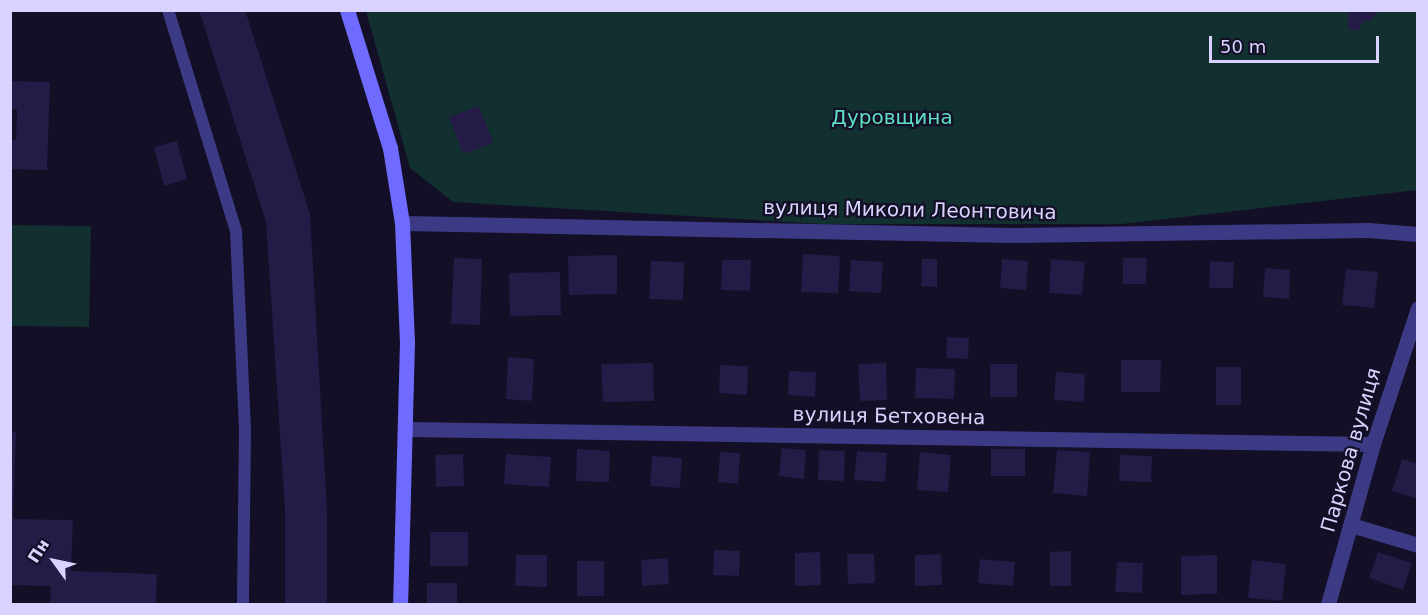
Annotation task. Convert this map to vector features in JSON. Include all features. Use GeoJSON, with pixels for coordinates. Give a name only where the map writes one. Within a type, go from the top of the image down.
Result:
{"type":"FeatureCollection","features":[{"type":"Feature","properties":{"kind":"main road"},"geometry":{"type":"LineString","coordinates":[[347,10],[390,148],[402,223],[406,274],[405,429],[400,604]]}},
{"type":"Feature","properties":{"kind":"street","name":"вулиця Миколи Леонтовича"},"geometry":{"type":"LineString","coordinates":[[402,223],[1011,235],[1347,230],[1418,234]]}},
{"type":"Feature","properties":{"kind":"street","name":"Паркова вулиця"},"geometry":{"type":"LineString","coordinates":[[1328,604],[1373,444],[1418,308]]}},
{"type":"Feature","properties":{"kind":"street","name":"вулиця Бетховена"},"geometry":{"type":"LineString","coordinates":[[405,429],[1373,444]]}},
{"type":"Feature","properties":{"kind":"street"},"geometry":{"type":"LineString","coordinates":[[1351,525],[1418,545]]}},
{"type":"Feature","properties":{"kind":"lane"},"geometry":{"type":"LineString","coordinates":[[168,10],[236,231],[245,432],[243,604]]}},
{"type":"Feature","properties":{"kind":"green space","name":"Дуровщина"},"geometry":{"type":"Polygon","coordinates":[[[366,11],[1417,11],[1417,190],[1122,224],[822,224],[453,202],[410,168],[366,11]]]}},
{"type":"Feature","properties":{"kind":"green space"},"geometry":{"type":"Polygon","coordinates":[[[11,225],[91,226],[89,327],[11,326],[11,225]]]}},
{"type":"Feature","properties":{"kind":"building"},"geometry":{"type":"Polygon","coordinates":[[[199,10],[245,10],[310,214],[327,511],[327,604],[285,604],[285,510],[266,222],[199,10]]]}},
{"type":"Feature","properties":{"kind":"building"},"geometry":{"type":"Polygon","coordinates":[[[1344,10],[1378,10],[1370,22],[1364,20],[1358,31],[1348,28],[1349,15],[1344,10]]]}},
{"type":"Feature","properties":{"kind":"building"},"geometry":{"type":"Polygon","coordinates":[[[10,81],[50,82],[47,170],[10,169],[10,140],[16,140],[17,110],[10,109],[10,81]]]}},
{"type":"Feature","properties":{"kind":"building"},"geometry":{"type":"Polygon","coordinates":[[[479,106],[493,143],[463,154],[449,117],[479,106]]]}},
{"type":"Feature","properties":{"kind":"building"},"geometry":{"type":"Polygon","coordinates":[[[177,141],[187,179],[164,186],[154,147],[177,141]]]}},
{"type":"Feature","properties":{"kind":"building"},"geometry":{"type":"Polygon","coordinates":[[[803,254],[840,256],[838,293],[801,292],[803,254]]]}},
{"type":"Feature","properties":{"kind":"building"},"geometry":{"type":"Polygon","coordinates":[[[617,255],[617,294],[569,295],[568,256],[617,255]]]}},
{"type":"Feature","properties":{"kind":"building"},"geometry":{"type":"Polygon","coordinates":[[[454,258],[482,259],[480,325],[451,324],[454,258]]]}},
{"type":"Feature","properties":{"kind":"building"},"geometry":{"type":"Polygon","coordinates":[[[1123,258],[1147,258],[1146,284],[1123,284],[1123,258]]]}},
{"type":"Feature","properties":{"kind":"building"},"geometry":{"type":"Polygon","coordinates":[[[922,259],[937,259],[937,287],[921,286],[922,259]]]}},
{"type":"Feature","properties":{"kind":"building"},"geometry":{"type":"Polygon","coordinates":[[[1002,259],[1028,261],[1026,290],[1000,288],[1002,259]]]}},
{"type":"Feature","properties":{"kind":"building"},"geometry":{"type":"Polygon","coordinates":[[[1051,259],[1085,262],[1082,295],[1049,293],[1051,259]]]}},
{"type":"Feature","properties":{"kind":"building"},"geometry":{"type":"Polygon","coordinates":[[[722,260],[751,260],[750,291],[721,290],[722,260]]]}},
{"type":"Feature","properties":{"kind":"building"},"geometry":{"type":"Polygon","coordinates":[[[851,260],[883,262],[881,293],[849,291],[851,260]]]}},
{"type":"Feature","properties":{"kind":"building"},"geometry":{"type":"Polygon","coordinates":[[[651,261],[684,262],[683,300],[649,299],[651,261]]]}},
{"type":"Feature","properties":{"kind":"building"},"geometry":{"type":"Polygon","coordinates":[[[1210,261],[1234,262],[1233,288],[1209,288],[1210,261]]]}},
{"type":"Feature","properties":{"kind":"building"},"geometry":{"type":"Polygon","coordinates":[[[1265,268],[1290,270],[1289,299],[1263,297],[1265,268]]]}},
{"type":"Feature","properties":{"kind":"building"},"geometry":{"type":"Polygon","coordinates":[[[1346,269],[1378,272],[1374,308],[1342,305],[1346,269]]]}},
{"type":"Feature","properties":{"kind":"building"},"geometry":{"type":"Polygon","coordinates":[[[560,272],[561,315],[510,316],[509,273],[560,272]]]}},
{"type":"Feature","properties":{"kind":"building"},"geometry":{"type":"Polygon","coordinates":[[[947,337],[969,338],[968,359],[946,358],[947,337]]]}},
{"type":"Feature","properties":{"kind":"building"},"geometry":{"type":"Polygon","coordinates":[[[508,357],[534,359],[532,401],[506,399],[508,357]]]}},
{"type":"Feature","properties":{"kind":"building"},"geometry":{"type":"Polygon","coordinates":[[[1121,360],[1161,360],[1160,392],[1121,392],[1121,360]]]}},
{"type":"Feature","properties":{"kind":"building"},"geometry":{"type":"Polygon","coordinates":[[[653,363],[654,401],[603,402],[601,364],[653,363]]]}},
{"type":"Feature","properties":{"kind":"building"},"geometry":{"type":"Polygon","coordinates":[[[886,363],[887,400],[860,401],[858,364],[886,363]]]}},
{"type":"Feature","properties":{"kind":"building"},"geometry":{"type":"Polygon","coordinates":[[[990,364],[1017,364],[1017,397],[990,397],[990,364]]]}},
{"type":"Feature","properties":{"kind":"building"},"geometry":{"type":"Polygon","coordinates":[[[720,365],[748,366],[747,395],[719,393],[720,365]]]}},
{"type":"Feature","properties":{"kind":"building"},"geometry":{"type":"Polygon","coordinates":[[[1216,367],[1241,367],[1241,405],[1216,405],[1216,367]]]}},
{"type":"Feature","properties":{"kind":"building"},"geometry":{"type":"Polygon","coordinates":[[[916,368],[955,369],[954,399],[915,398],[916,368]]]}},
{"type":"Feature","properties":{"kind":"building"},"geometry":{"type":"Polygon","coordinates":[[[789,371],[816,372],[815,397],[788,395],[789,371]]]}},
{"type":"Feature","properties":{"kind":"building"},"geometry":{"type":"Polygon","coordinates":[[[1056,372],[1085,374],[1084,402],[1054,400],[1056,372]]]}},
{"type":"Feature","properties":{"kind":"building"},"geometry":{"type":"Polygon","coordinates":[[[10,432],[16,432],[13,519],[73,520],[71,571],[157,574],[156,604],[50,604],[51,586],[10,585],[10,432]]]}},
{"type":"Feature","properties":{"kind":"building"},"geometry":{"type":"Polygon","coordinates":[[[782,448],[806,450],[804,479],[779,476],[782,448]]]}},
{"type":"Feature","properties":{"kind":"building"},"geometry":{"type":"Polygon","coordinates":[[[577,449],[610,451],[609,482],[576,481],[577,449]]]}},
{"type":"Feature","properties":{"kind":"building"},"geometry":{"type":"Polygon","coordinates":[[[991,449],[1025,449],[1025,476],[991,476],[991,449]]]}},
{"type":"Feature","properties":{"kind":"building"},"geometry":{"type":"Polygon","coordinates":[[[819,450],[845,451],[844,481],[818,480],[819,450]]]}},
{"type":"Feature","properties":{"kind":"building"},"geometry":{"type":"Polygon","coordinates":[[[1057,450],[1090,452],[1087,496],[1053,493],[1057,450]]]}},
{"type":"Feature","properties":{"kind":"building"},"geometry":{"type":"Polygon","coordinates":[[[857,451],[887,453],[885,482],[854,480],[857,451]]]}},
{"type":"Feature","properties":{"kind":"building"},"geometry":{"type":"Polygon","coordinates":[[[720,452],[740,453],[738,484],[718,482],[720,452]]]}},
{"type":"Feature","properties":{"kind":"building"},"geometry":{"type":"Polygon","coordinates":[[[920,452],[951,455],[948,492],[917,490],[920,452]]]}},
{"type":"Feature","properties":{"kind":"building"},"geometry":{"type":"Polygon","coordinates":[[[463,454],[464,486],[436,487],[435,455],[463,454]]]}},
{"type":"Feature","properties":{"kind":"building"},"geometry":{"type":"Polygon","coordinates":[[[506,454],[551,457],[549,487],[504,484],[506,454]]]}},
{"type":"Feature","properties":{"kind":"building"},"geometry":{"type":"Polygon","coordinates":[[[1120,455],[1152,456],[1151,482],[1119,481],[1120,455]]]}},
{"type":"Feature","properties":{"kind":"building"},"geometry":{"type":"Polygon","coordinates":[[[652,456],[682,458],[680,488],[650,486],[652,456]]]}},
{"type":"Feature","properties":{"kind":"building"},"geometry":{"type":"Polygon","coordinates":[[[1402,459],[1418,464],[1418,499],[1392,491],[1402,459]]]}},
{"type":"Feature","properties":{"kind":"building"},"geometry":{"type":"Polygon","coordinates":[[[430,532],[468,532],[468,566],[430,566],[430,532]]]}},
{"type":"Feature","properties":{"kind":"building"},"geometry":{"type":"Polygon","coordinates":[[[714,550],[740,551],[739,576],[713,575],[714,550]]]}},
{"type":"Feature","properties":{"kind":"building"},"geometry":{"type":"Polygon","coordinates":[[[1071,551],[1071,586],[1050,586],[1050,552],[1071,551]]]}},
{"type":"Feature","properties":{"kind":"building"},"geometry":{"type":"Polygon","coordinates":[[[820,552],[821,585],[795,586],[795,553],[820,552]]]}},
{"type":"Feature","properties":{"kind":"building"},"geometry":{"type":"Polygon","coordinates":[[[1378,552],[1412,563],[1403,590],[1369,578],[1378,552]]]}},
{"type":"Feature","properties":{"kind":"building"},"geometry":{"type":"Polygon","coordinates":[[[847,554],[874,554],[875,583],[848,584],[847,554]]]}},
{"type":"Feature","properties":{"kind":"building"},"geometry":{"type":"Polygon","coordinates":[[[941,554],[942,585],[915,586],[915,555],[941,554]]]}},
{"type":"Feature","properties":{"kind":"building"},"geometry":{"type":"Polygon","coordinates":[[[516,555],[547,555],[547,587],[515,586],[516,555]]]}},
{"type":"Feature","properties":{"kind":"building"},"geometry":{"type":"Polygon","coordinates":[[[1217,555],[1217,594],[1181,595],[1181,556],[1217,555]]]}},
{"type":"Feature","properties":{"kind":"building"},"geometry":{"type":"Polygon","coordinates":[[[668,558],[669,584],[642,586],[641,560],[668,558]]]}},
{"type":"Feature","properties":{"kind":"building"},"geometry":{"type":"Polygon","coordinates":[[[980,559],[1015,562],[1013,586],[978,583],[980,559]]]}},
{"type":"Feature","properties":{"kind":"building"},"geometry":{"type":"Polygon","coordinates":[[[1252,560],[1286,564],[1282,601],[1248,598],[1252,560]]]}},
{"type":"Feature","properties":{"kind":"building"},"geometry":{"type":"Polygon","coordinates":[[[577,561],[604,561],[604,596],[577,596],[577,561]]]}},
{"type":"Feature","properties":{"kind":"building"},"geometry":{"type":"Polygon","coordinates":[[[1117,562],[1143,563],[1142,593],[1115,592],[1117,562]]]}},
{"type":"Feature","properties":{"kind":"building"},"geometry":{"type":"Polygon","coordinates":[[[427,583],[457,583],[457,603],[427,604],[427,583]]]}}]}
